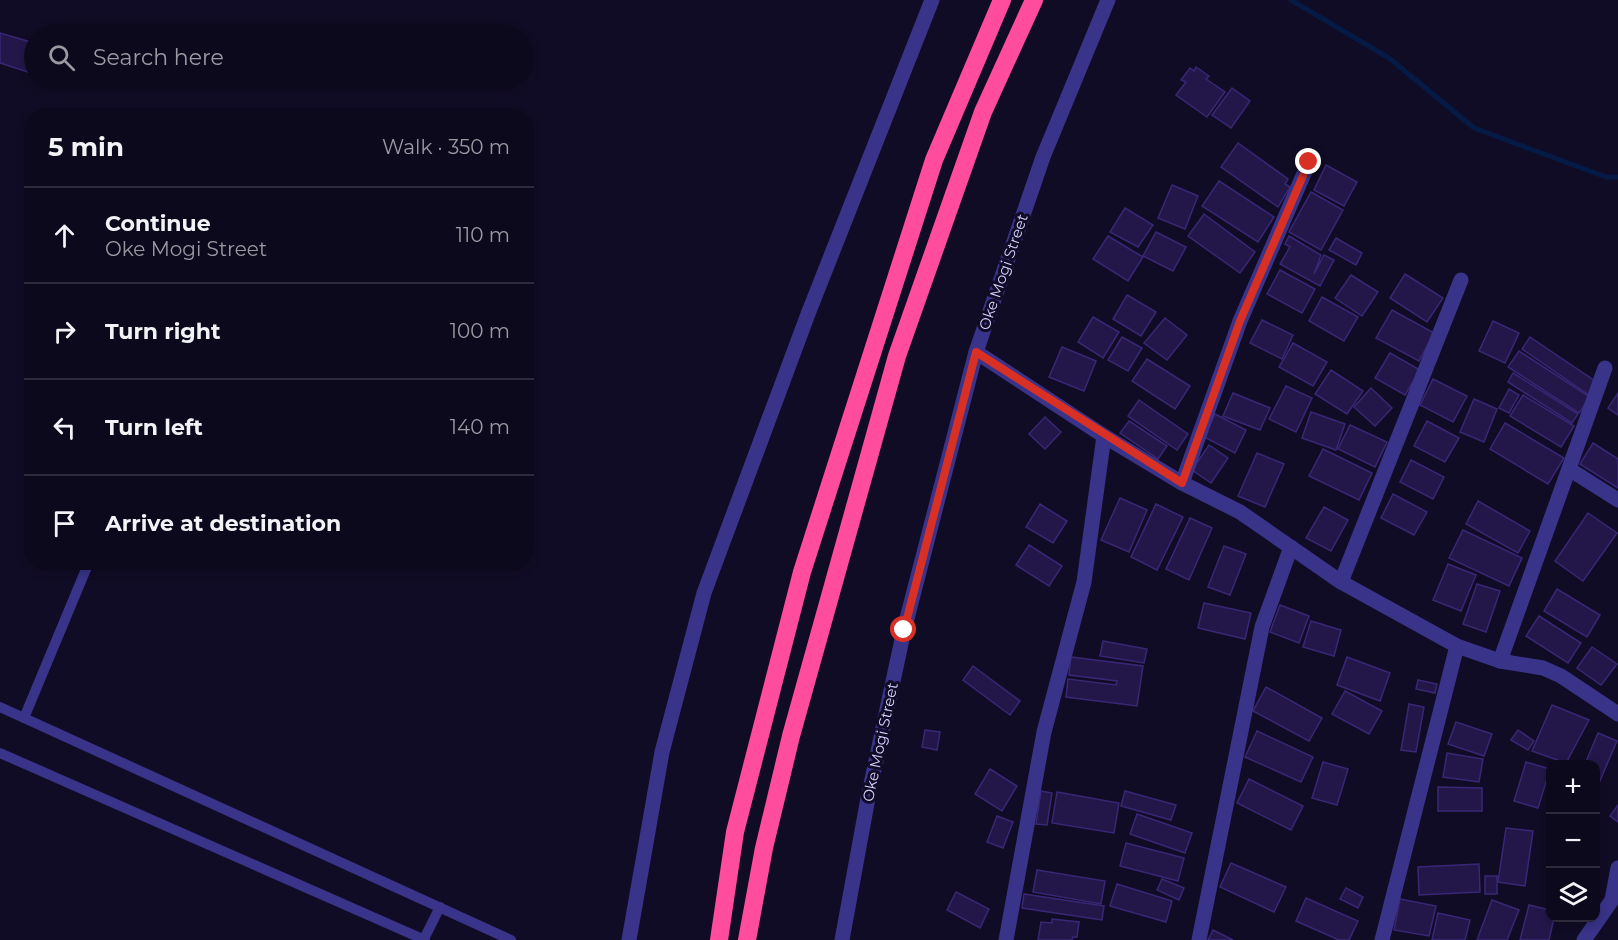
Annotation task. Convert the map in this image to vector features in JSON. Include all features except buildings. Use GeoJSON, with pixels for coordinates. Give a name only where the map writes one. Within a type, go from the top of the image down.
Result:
{"type":"FeatureCollection","features":[{"type":"Feature","properties":{"kind":"highway"},"geometry":{"type":"LineString","coordinates":[[718,940],[735,832],[802,572],[934,160],[1002,0]]}},
{"type":"Feature","properties":{"kind":"highway"},"geometry":{"type":"LineString","coordinates":[[747,940],[764,848],[791,736],[897,356],[983,112],[1034,0]]}},
{"type":"Feature","properties":{"kind":"street"},"geometry":{"type":"LineString","coordinates":[[629,940],[662,752],[704,593],[812,303],[932,0]]}},
{"type":"Feature","properties":{"kind":"street","name":"Oke Mogi Street"},"geometry":{"type":"LineString","coordinates":[[842,940],[868,798],[904,630],[976,352],[1043,157],[1108,0]]}},
{"type":"Feature","properties":{"kind":"street"},"geometry":{"type":"LineString","coordinates":[[1182,483],[1240,321],[1309,162]]}},
{"type":"Feature","properties":{"kind":"street"},"geometry":{"type":"LineString","coordinates":[[1341,582],[1461,280]]}},
{"type":"Feature","properties":{"kind":"street"},"geometry":{"type":"LineString","coordinates":[[976,352],[1104,436],[1182,483],[1240,512],[1341,582],[1457,646],[1500,661],[1552,672],[1618,714]]}},
{"type":"Feature","properties":{"kind":"street"},"geometry":{"type":"LineString","coordinates":[[1500,661],[1605,368]]}},
{"type":"Feature","properties":{"kind":"street"},"geometry":{"type":"LineString","coordinates":[[1006,940],[1044,732],[1084,582],[1104,436]]}},
{"type":"Feature","properties":{"kind":"street"},"geometry":{"type":"LineString","coordinates":[[1569,469],[1618,500]]}},
{"type":"Feature","properties":{"kind":"street"},"geometry":{"type":"LineString","coordinates":[[1199,940],[1262,627],[1291,547]]}},
{"type":"Feature","properties":{"kind":"street"},"geometry":{"type":"LineString","coordinates":[[1382,940],[1457,646]]}},
{"type":"Feature","properties":{"kind":"street"},"geometry":{"type":"LineString","coordinates":[[1584,940],[1612,900],[1618,868]]}},
{"type":"Feature","properties":{"kind":"lane"},"geometry":{"type":"LineString","coordinates":[[24,718],[86,570]]}},
{"type":"Feature","properties":{"kind":"lane"},"geometry":{"type":"LineString","coordinates":[[0,707],[511,940]]}},
{"type":"Feature","properties":{"kind":"lane"},"geometry":{"type":"LineString","coordinates":[[0,753],[424,940],[440,907]]}},
{"type":"Feature","properties":{"kind":"waterway"},"geometry":{"type":"LineString","coordinates":[[1291,0],[1389,58],[1474,128],[1606,177],[1618,177]]}},
{"type":"Feature","properties":{"kind":"route"},"geometry":{"type":"LineString","coordinates":[[904,630],[976,352],[1104,436],[1182,483],[1240,321],[1309,162]]}}]}
